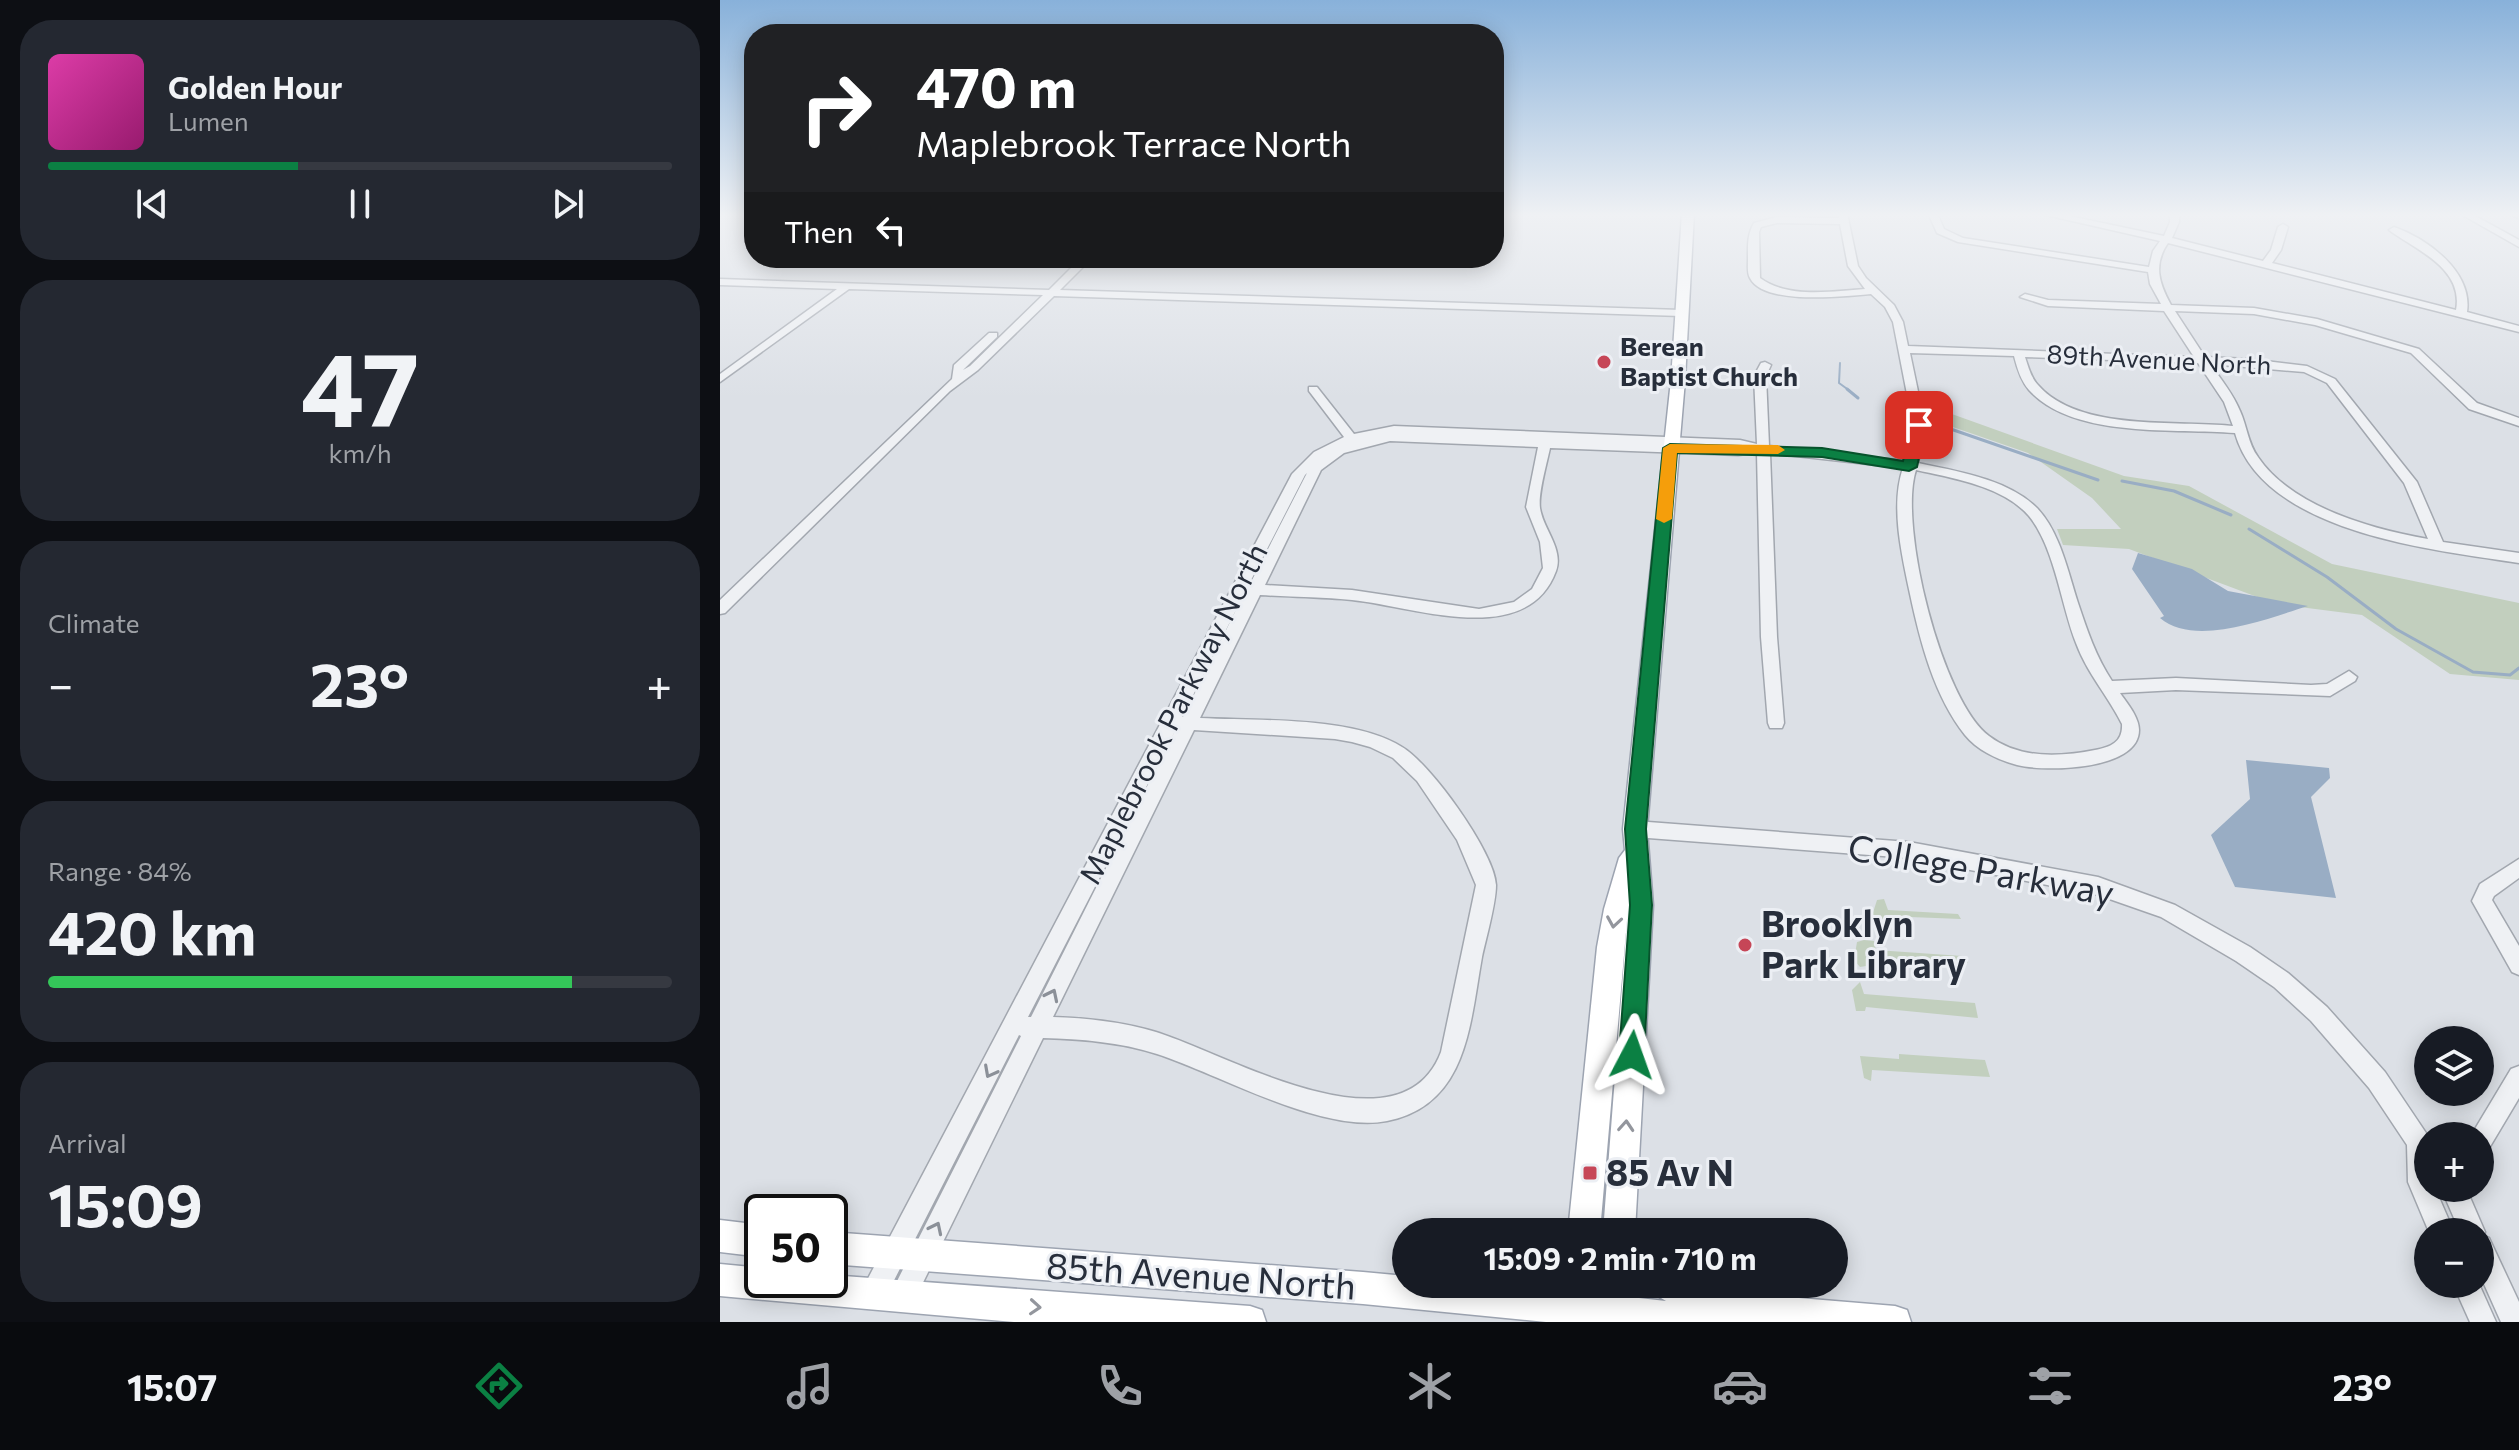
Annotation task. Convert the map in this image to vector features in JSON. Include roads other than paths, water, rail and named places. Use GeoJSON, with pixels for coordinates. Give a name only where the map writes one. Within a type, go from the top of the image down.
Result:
{"type":"FeatureCollection","features":[{"type":"Feature","properties":{"kind":"main road"},"geometry":{"type":"LineString","coordinates":[[1585,1218],[1610,947],[1616,909],[1635,838],[1678,380],[1684,275]]}},
{"type":"Feature","properties":{"kind":"main road"},"geometry":{"type":"LineString","coordinates":[[1620,1218],[1641,905],[1635,838]]}},
{"type":"Feature","properties":{"kind":"main road"},"geometry":{"type":"LineString","coordinates":[[1575,1218],[1589,1175]]}},
{"type":"Feature","properties":{"kind":"main road"},"geometry":{"type":"LineString","coordinates":[[1623,1176],[1629,1218]]}},
{"type":"Feature","properties":{"kind":"main road"},"geometry":{"type":"LineString","coordinates":[[720,1236],[744,1239]]}},
{"type":"Feature","properties":{"kind":"main road","name":"85th Avenue North"},"geometry":{"type":"LineString","coordinates":[[848,1250],[1482,1299],[1613,1306],[1715,1322]]}},
{"type":"Feature","properties":{"kind":"main road","name":"85th Avenue North"},"geometry":{"type":"LineString","coordinates":[[720,1280],[888,1297],[1250,1322]]}},
{"type":"Feature","properties":{"kind":"main road"},"geometry":{"type":"LineString","coordinates":[[1694,1298],[1721,1305],[1895,1322]]}},
{"type":"Feature","properties":{"kind":"street"},"geometry":{"type":"LineString","coordinates":[[1045,292],[1061,275]]}},
{"type":"Feature","properties":{"kind":"street"},"geometry":{"type":"LineString","coordinates":[[720,609],[957,378],[958,367],[1066,275]]}},
{"type":"Feature","properties":{"kind":"street"},"geometry":{"type":"LineString","coordinates":[[1753,275],[1758,283],[1774,290],[1825,294],[1874,291]]}},
{"type":"Feature","properties":{"kind":"street"},"geometry":{"type":"LineString","coordinates":[[1860,275],[1894,313],[1904,349],[1918,410],[1919,433],[1909,467]]}},
{"type":"Feature","properties":{"kind":"street"},"geometry":{"type":"LineString","coordinates":[[2153,275],[2168,307],[2234,410],[2245,449],[2269,477],[2299,499],[2333,516],[2388,534],[2519,558]]}},
{"type":"Feature","properties":{"kind":"street"},"geometry":{"type":"LineString","coordinates":[[2308,275],[2517,329]]}},
{"type":"Feature","properties":{"kind":"street"},"geometry":{"type":"LineString","coordinates":[[2451,275],[2464,296],[2461,314]]}},
{"type":"Feature","properties":{"kind":"street"},"geometry":{"type":"LineString","coordinates":[[720,282],[1681,313]]}},
{"type":"Feature","properties":{"kind":"street"},"geometry":{"type":"LineString","coordinates":[[720,379],[847,286]]}},
{"type":"Feature","properties":{"kind":"street"},"geometry":{"type":"LineString","coordinates":[[2025,297],[2048,303],[2274,313],[2415,351],[2473,406],[2519,422]]}},
{"type":"Feature","properties":{"kind":"street","name":"89th Avenue North"},"geometry":{"type":"LineString","coordinates":[[1904,349],[2261,363],[2317,372],[2331,381],[2410,482],[2437,544]]}},
{"type":"Feature","properties":{"kind":"street"},"geometry":{"type":"LineString","coordinates":[[2018,353],[2033,387],[2055,404],[2078,414],[2104,420],[2240,430]]}},
{"type":"Feature","properties":{"kind":"street"},"geometry":{"type":"LineString","coordinates":[[1765,365],[1760,376],[1762,449],[1770,670],[1776,723]]}},
{"type":"Feature","properties":{"kind":"street"},"geometry":{"type":"LineString","coordinates":[[1313,389],[1354,441]]}},
{"type":"Feature","properties":{"kind":"street","name":"Maplebrook Parkway North"},"geometry":{"type":"LineString","coordinates":[[888,1297],[1014,1028],[1246,589],[1308,478],[1327,458],[1354,441],[1390,437],[1740,444],[1762,449],[1843,455],[1909,467],[1988,484],[2032,510],[2043,526],[2090,658],[2125,713],[2131,735],[2126,744],[2106,755],[2059,761],[2020,759],[1985,742],[1967,724],[1940,673],[1929,641],[1906,528],[1904,495],[1909,467]]}},
{"type":"Feature","properties":{"kind":"street"},"geometry":{"type":"LineString","coordinates":[[1246,589],[1352,595],[1479,614],[1519,606],[1538,592],[1550,568],[1547,542],[1533,507],[1545,440]]}},
{"type":"Feature","properties":{"kind":"street"},"geometry":{"type":"LineString","coordinates":[[2108,687],[2176,684],[2311,691],[2330,690],[2349,677]]}},
{"type":"Feature","properties":{"kind":"street"},"geometry":{"type":"LineString","coordinates":[[1014,1028],[1036,1027],[1130,1036],[1157,1042],[1291,1097],[1353,1109],[1390,1110],[1412,1102],[1430,1088],[1445,1070],[1460,1021],[1486,885],[1475,852],[1421,773],[1399,753],[1358,736],[1177,723]]}},
{"type":"Feature","properties":{"kind":"street","name":"Maplebrook Parkway North"},"geometry":{"type":"LineString","coordinates":[[908,1255],[1036,1027],[1177,723]]}},
{"type":"Feature","properties":{"kind":"street","name":"College Parkway"},"geometry":{"type":"LineString","coordinates":[[1635,838],[1909,850],[2098,886],[2144,901],[2168,911],[2243,954],[2281,980],[2319,1014],[2377,1080],[2414,1133]]}},
{"type":"Feature","properties":{"kind":"street"},"geometry":{"type":"LineString","coordinates":[[2519,867],[2482,895],[2482,901],[2513,946],[2519,965]]}},
{"type":"Feature","properties":{"kind":"street"},"geometry":{"type":"LineString","coordinates":[[2492,1122],[2519,1077]]}},
{"type":"Feature","properties":{"kind":"street"},"geometry":{"type":"LineString","coordinates":[[2494,1277],[2515,1322]]}},
{"type":"Feature","properties":{"kind":"street"},"geometry":{"type":"LineString","coordinates":[[2472,1298],[2483,1322]]}},
{"type":"Feature","properties":{"kind":"water"},"geometry":{"type":"Polygon","coordinates":[[[2138,553],[2192,569],[2228,591],[2308,606],[2232,628],[2212,631],[2175,627],[2160,618],[2164,616],[2132,569],[2138,553]]]}},
{"type":"Feature","properties":{"kind":"water"},"geometry":{"type":"Polygon","coordinates":[[[2246,760],[2329,768],[2330,778],[2311,797],[2336,898],[2235,887],[2211,835],[2250,799],[2246,760]]]}},
{"type":"Feature","properties":{"kind":"waterway"},"geometry":{"type":"LineString","coordinates":[[1840,363],[1839,383],[1850,391]]}},
{"type":"Feature","properties":{"kind":"waterway"},"geometry":{"type":"LineString","coordinates":[[1847,389],[1858,398]]}},
{"type":"Feature","properties":{"kind":"waterway"},"geometry":{"type":"LineString","coordinates":[[1942,426],[2098,480]]}},
{"type":"Feature","properties":{"kind":"waterway"},"geometry":{"type":"LineString","coordinates":[[2122,481],[2174,491],[2231,515]]}},
{"type":"Feature","properties":{"kind":"waterway"},"geometry":{"type":"LineString","coordinates":[[2249,529],[2327,577],[2396,629],[2473,672],[2510,675],[2519,668]]}},
{"type":"Feature","properties":{"kind":"place","name":"Berean Baptist Church"},"geometry":{"type":"Point","coordinates":[1604,362]}},
{"type":"Feature","properties":{"kind":"place","name":"Brooklyn Park Library"},"geometry":{"type":"Point","coordinates":[1745,945]}},
{"type":"Feature","properties":{"kind":"place","name":"85 Av N"},"geometry":{"type":"Point","coordinates":[1590,1173]}}]}
